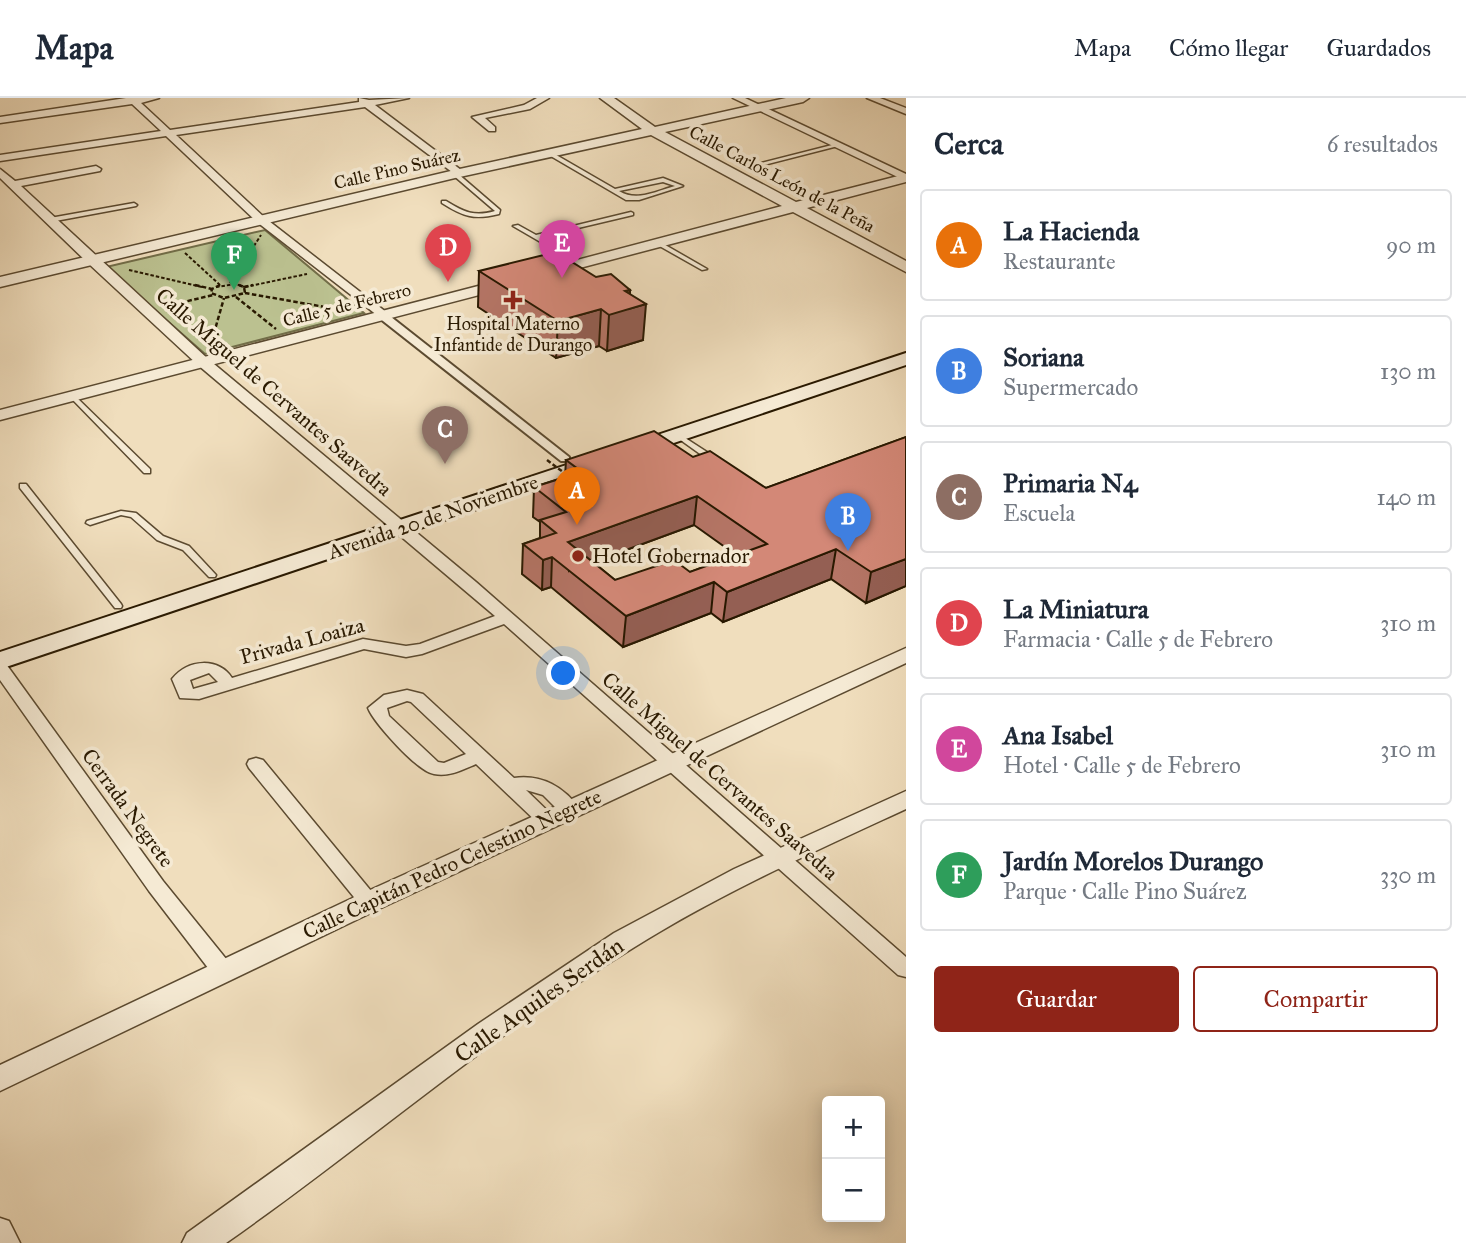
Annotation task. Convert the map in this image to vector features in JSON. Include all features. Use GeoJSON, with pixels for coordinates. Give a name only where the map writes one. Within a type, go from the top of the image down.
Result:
{"type":"FeatureCollection","features":[{"type":"Feature","properties":{"kind":"main road","name":"Avenida 20 de Noviembre"},"geometry":{"type":"LineString","coordinates":[[0,661],[394,523],[556,460],[906,347]]}},
{"type":"Feature","properties":{"kind":"main road","name":"Avenida 20 de Noviembre"},"geometry":{"type":"LineString","coordinates":[[0,645],[212,575],[394,523],[677,435],[906,359]]}},
{"type":"Feature","properties":{"kind":"street"},"geometry":{"type":"LineString","coordinates":[[0,120],[132,99],[154,98]]}},
{"type":"Feature","properties":{"kind":"street"},"geometry":{"type":"LineString","coordinates":[[0,158],[363,101],[404,98]]}},
{"type":"Feature","properties":{"kind":"street"},"geometry":{"type":"LineString","coordinates":[[492,129],[477,117],[527,107],[544,98]]}},
{"type":"Feature","properties":{"kind":"street","name":"Calle Carlos León de la Peña"},"geometry":{"type":"LineString","coordinates":[[606,98],[653,131],[906,267]]}},
{"type":"Feature","properties":{"kind":"street"},"geometry":{"type":"LineString","coordinates":[[738,98],[906,178]]}},
{"type":"Feature","properties":{"kind":"street","name":"Calle Pino Suárez"},"geometry":{"type":"LineString","coordinates":[[0,282],[458,174],[803,98]]}},
{"type":"Feature","properties":{"kind":"street"},"geometry":{"type":"LineString","coordinates":[[872,98],[906,111]]}},
{"type":"Feature","properties":{"kind":"street"},"geometry":{"type":"LineString","coordinates":[[132,99],[261,220],[382,315],[556,460]]}},
{"type":"Feature","properties":{"kind":"street"},"geometry":{"type":"LineString","coordinates":[[363,101],[458,174]]}},
{"type":"Feature","properties":{"kind":"street"},"geometry":{"type":"LineString","coordinates":[[527,107],[540,116]]}},
{"type":"Feature","properties":{"kind":"street"},"geometry":{"type":"LineString","coordinates":[[14,184],[96,169]]}},
{"type":"Feature","properties":{"kind":"street","name":"Calle Miguel de Cervantes Saavedra"},"geometry":{"type":"LineString","coordinates":[[0,172],[93,262],[203,362],[507,617],[906,969]]}},
{"type":"Feature","properties":{"kind":"street","name":"Calle 5 de Febrero"},"geometry":{"type":"LineString","coordinates":[[0,415],[382,315],[576,268],[658,243],[906,178]]}},
{"type":"Feature","properties":{"kind":"street","name":"Privada Loaiza"},"geometry":{"type":"LineString","coordinates":[[228,684],[363,644],[380,644],[402,651],[420,650],[507,617]]}},
{"type":"Feature","properties":{"kind":"street","name":"Calle Capitán Pedro Celestino Negrete"},"geometry":{"type":"LineString","coordinates":[[0,1079],[369,902],[906,655]]}},
{"type":"Feature","properties":{"kind":"street","name":"Cerrada Negrete"},"geometry":{"type":"LineString","coordinates":[[0,667],[156,886],[223,971]]}},
{"type":"Feature","properties":{"kind":"street"},"geometry":{"type":"LineString","coordinates":[[480,756],[446,769],[433,768],[381,718],[377,708],[380,704],[403,695],[417,698],[480,756],[510,785],[559,815]]}},
{"type":"Feature","properties":{"kind":"street"},"geometry":{"type":"LineString","coordinates":[[256,764],[369,902]]}},
{"type":"Feature","properties":{"kind":"street","name":"Calle Aquiles Serdán"},"geometry":{"type":"LineString","coordinates":[[199,1243],[310,1166],[588,962],[678,910],[781,857],[906,799]]}},
{"type":"Feature","properties":{"kind":"street"},"geometry":{"type":"LineString","coordinates":[[0,1229],[8,1243]]}},
{"type":"Feature","properties":{"kind":"lane"},"geometry":{"type":"LineString","coordinates":[[756,164],[836,145]]}},
{"type":"Feature","properties":{"kind":"lane"},"geometry":{"type":"LineString","coordinates":[[551,154],[613,191],[626,198],[635,199],[680,186],[663,180],[613,191]]}},
{"type":"Feature","properties":{"kind":"lane"},"geometry":{"type":"LineString","coordinates":[[444,202],[467,216],[482,216],[498,211],[458,174]]}},
{"type":"Feature","properties":{"kind":"lane"},"geometry":{"type":"LineString","coordinates":[[50,220],[134,205]]}},
{"type":"Feature","properties":{"kind":"lane"},"geometry":{"type":"LineString","coordinates":[[535,237],[631,214]]}},
{"type":"Feature","properties":{"kind":"lane"},"geometry":{"type":"LineString","coordinates":[[516,226],[576,268]]}},
{"type":"Feature","properties":{"kind":"lane"},"geometry":{"type":"LineString","coordinates":[[658,243],[704,269]]}},
{"type":"Feature","properties":{"kind":"lane"},"geometry":{"type":"LineString","coordinates":[[72,396],[147,471]]}},
{"type":"Feature","properties":{"kind":"lane"},"geometry":{"type":"LineString","coordinates":[[677,435],[706,454]]}},
{"type":"Feature","properties":{"kind":"lane"},"geometry":{"type":"LineString","coordinates":[[23,486],[118,606]]}},
{"type":"Feature","properties":{"kind":"lane"},"geometry":{"type":"LineString","coordinates":[[90,523],[121,513],[133,515],[160,538],[186,548],[212,575]]}},
{"type":"Feature","properties":{"kind":"path"},"geometry":{"type":"LineString","coordinates":[[230,284],[261,235],[248,238]]}},
{"type":"Feature","properties":{"kind":"path"},"geometry":{"type":"LineString","coordinates":[[197,250],[184,253],[220,285]]}},
{"type":"Feature","properties":{"kind":"path"},"geometry":{"type":"LineString","coordinates":[[298,266],[316,281]]}},
{"type":"Feature","properties":{"kind":"path"},"geometry":{"type":"LineString","coordinates":[[118,268],[212,289],[220,285],[244,286],[307,274]]}},
{"type":"Feature","properties":{"kind":"path"},"geometry":{"type":"LineString","coordinates":[[244,286],[245,293]]}},
{"type":"Feature","properties":{"kind":"path"},"geometry":{"type":"LineString","coordinates":[[212,289],[213,295]]}},
{"type":"Feature","properties":{"kind":"path"},"geometry":{"type":"LineString","coordinates":[[172,315],[163,307],[213,295],[224,298],[245,293],[351,312]]}},
{"type":"Feature","properties":{"kind":"path"},"geometry":{"type":"LineString","coordinates":[[236,297],[278,330],[267,333]]}},
{"type":"Feature","properties":{"kind":"path"},"geometry":{"type":"LineString","coordinates":[[221,345],[210,348],[224,298]]}},
{"type":"Feature","properties":{"kind":"path"},"geometry":{"type":"LineString","coordinates":[[342,304],[351,312]]}},
{"type":"Feature","properties":{"kind":"path"},"geometry":{"type":"LineString","coordinates":[[339,315],[351,312]]}},
{"type":"Feature","properties":{"kind":"path"},"geometry":{"type":"LineString","coordinates":[[556,460],[574,481]]}},
{"type":"Feature","properties":{"kind":"green space"},"geometry":{"type":"Polygon","coordinates":[[[265,230],[364,313],[205,354],[106,267],[265,230]]]}},
{"type":"Feature","properties":{"kind":"building"},"geometry":{"type":"Polygon","coordinates":[[[556,252],[596,277],[611,274],[630,290],[625,291],[646,304],[609,315],[601,309],[558,321],[479,271],[556,252]]]}},
{"type":"Feature","properties":{"kind":"building"},"geometry":{"type":"Polygon","coordinates":[[[654,431],[693,457],[710,451],[766,488],[906,437],[906,559],[871,572],[836,549],[727,592],[714,582],[626,616],[552,557],[543,560],[523,544],[556,533],[540,520],[566,512],[534,487],[582,472],[566,460],[654,431]],[[697,496],[568,542],[615,580],[674,560],[690,572],[767,544],[697,496]]]}},
{"type":"Feature","properties":{"kind":"place","name":"Ana Isabel"},"geometry":{"type":"Point","coordinates":[562,278]}},
{"type":"Feature","properties":{"kind":"place","name":"La Miniatura"},"geometry":{"type":"Point","coordinates":[448,282]}},
{"type":"Feature","properties":{"kind":"place","name":"Jardín Morelos Durango"},"geometry":{"type":"Point","coordinates":[234,290]}},
{"type":"Feature","properties":{"kind":"place","name":"Hospital Materno Infantide de Durango"},"geometry":{"type":"Point","coordinates":[513,300]}},
{"type":"Feature","properties":{"kind":"place","name":"Primaria N4"},"geometry":{"type":"Point","coordinates":[445,464]}},
{"type":"Feature","properties":{"kind":"place","name":"La Hacienda"},"geometry":{"type":"Point","coordinates":[577,525]}},
{"type":"Feature","properties":{"kind":"place","name":"Soriana"},"geometry":{"type":"Point","coordinates":[848,551]}},
{"type":"Feature","properties":{"kind":"place","name":"Hotel Gobernador"},"geometry":{"type":"Point","coordinates":[578,556]}}]}
